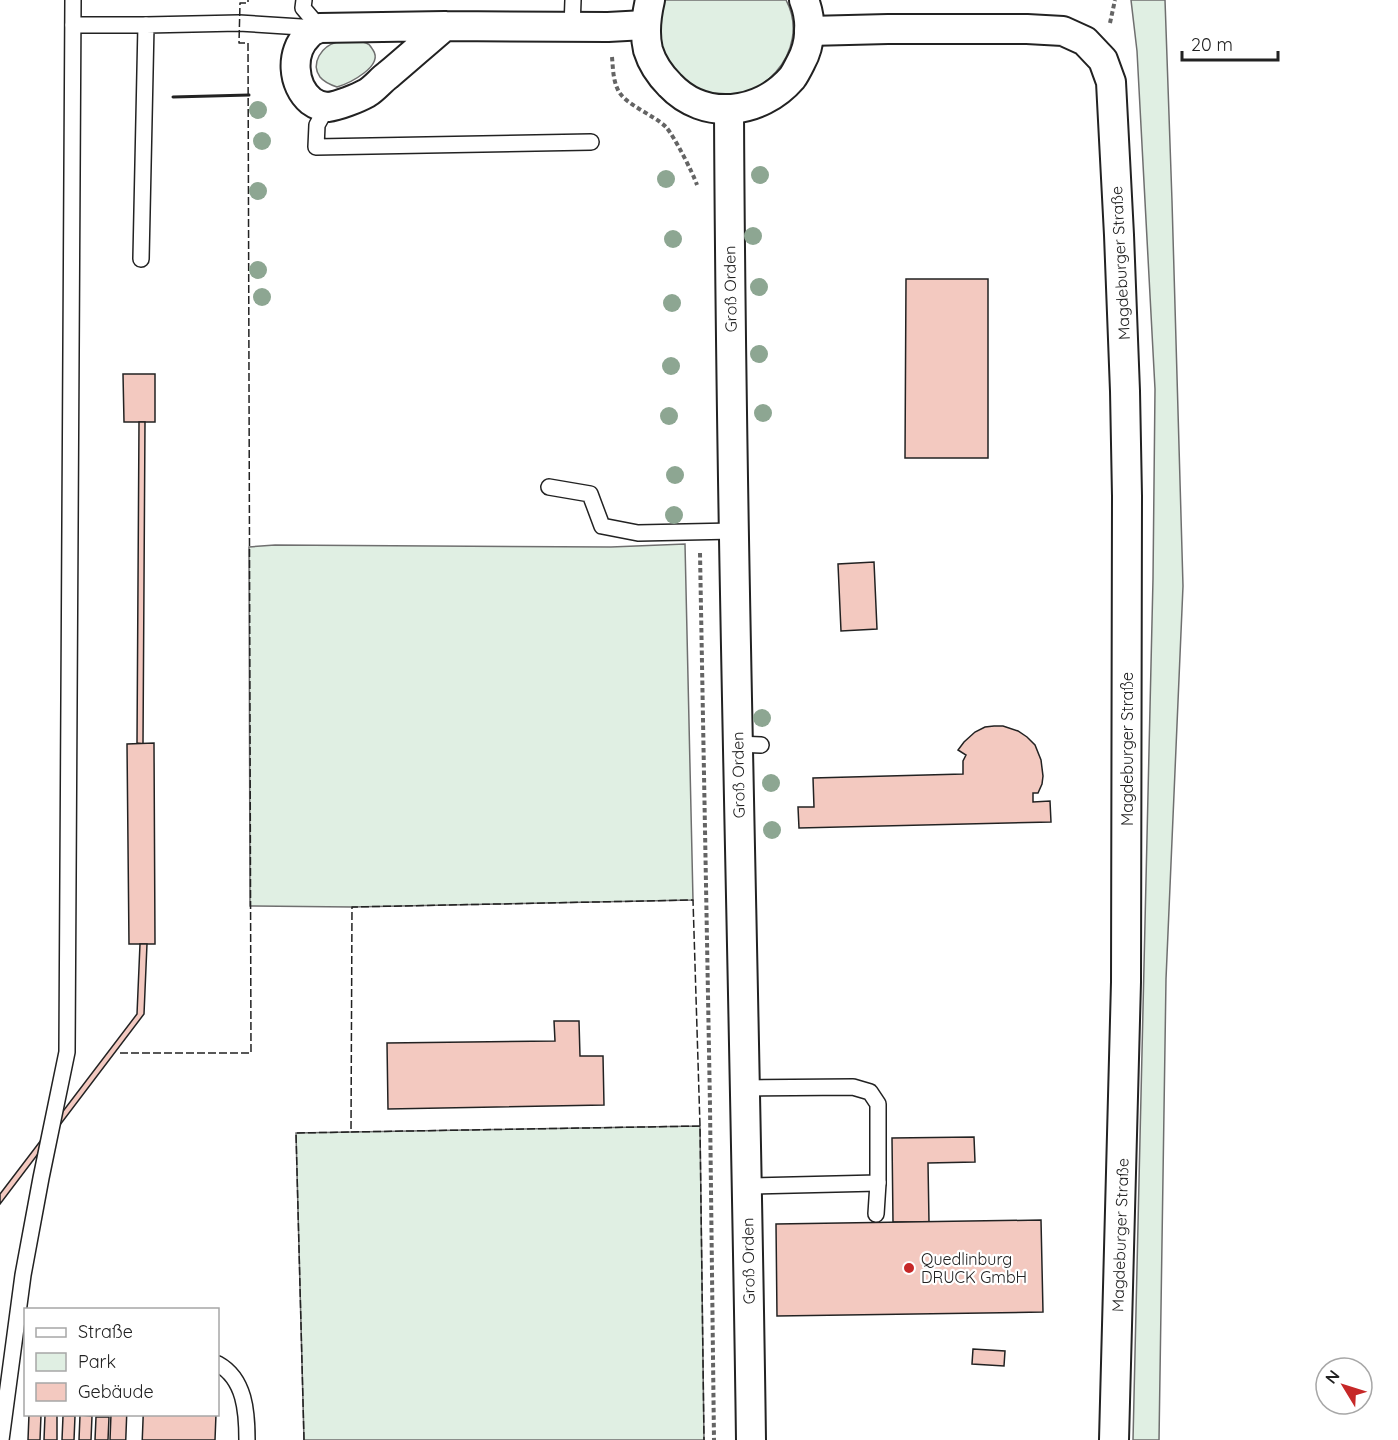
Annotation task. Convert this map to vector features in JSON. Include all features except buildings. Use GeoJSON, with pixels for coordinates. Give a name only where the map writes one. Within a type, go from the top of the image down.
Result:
{"type":"FeatureCollection","features":[{"type":"Feature","properties":{"kind":"street"},"geometry":{"type":"LineString","coordinates":[[445,26],[367,93],[347,102],[327,107],[315,104],[305,96],[299,85],[295,62],[303,40],[310,32],[320,28],[445,26],[572,14],[608,27],[647,12],[648,51],[660,75],[678,94],[702,106],[729,110],[760,102],[775,94],[793,77],[804,55],[809,31],[804,0]]}},
{"type":"Feature","properties":{"kind":"street","name":"Magdeburger Straße"},"geometry":{"type":"LineString","coordinates":[[809,31],[888,29],[1063,31],[1085,41],[1103,60],[1111,82],[1119,223],[1127,496],[1126,982],[1114,1440]]}},
{"type":"Feature","properties":{"kind":"street","name":"Groß Orden"},"geometry":{"type":"LineString","coordinates":[[729,110],[734,531],[749,744],[745,1088],[751,1440]]}},
{"type":"Feature","properties":{"kind":"lane"},"geometry":{"type":"LineString","coordinates":[[1,1440],[23,1275],[67,1052],[73,0]]}},
{"type":"Feature","properties":{"kind":"lane"},"geometry":{"type":"LineString","coordinates":[[304,0],[303,8],[320,28]]}},
{"type":"Feature","properties":{"kind":"lane"},"geometry":{"type":"LineString","coordinates":[[73,25],[146,26],[239,23],[320,28]]}},
{"type":"Feature","properties":{"kind":"lane"},"geometry":{"type":"LineString","coordinates":[[141,259],[146,26]]}},
{"type":"Feature","properties":{"kind":"lane"},"geometry":{"type":"LineString","coordinates":[[327,107],[317,125],[316,147],[591,142]]}},
{"type":"Feature","properties":{"kind":"lane"},"geometry":{"type":"LineString","coordinates":[[549,487],[590,494],[602,526],[638,533],[734,531]]}},
{"type":"Feature","properties":{"kind":"lane"},"geometry":{"type":"LineString","coordinates":[[745,1088],[852,1087],[870,1092],[878,1104],[876,1214]]}},
{"type":"Feature","properties":{"kind":"lane"},"geometry":{"type":"LineString","coordinates":[[747,1186],[878,1183]]}},
{"type":"Feature","properties":{"kind":"lane"},"geometry":{"type":"LineString","coordinates":[[219,1365],[237,1383],[241,1392],[245,1404],[247,1440]]}},
{"type":"Feature","properties":{"kind":"lane"},"geometry":{"type":"LineString","coordinates":[[134,1440],[135,1416]]}},
{"type":"Feature","properties":{"kind":"path"},"geometry":{"type":"LineString","coordinates":[[608,27],[613,74],[618,91],[628,101],[648,113],[666,128],[699,189]]}},
{"type":"Feature","properties":{"kind":"path"},"geometry":{"type":"LineString","coordinates":[[700,532],[714,1440]]}},
{"type":"Feature","properties":{"kind":"green space"},"geometry":{"type":"Polygon","coordinates":[[[664,0],[786,0],[792,19],[792,38],[786,56],[776,72],[761,84],[744,93],[725,96],[695,89],[680,78],[662,51],[659,21],[664,0]]]}},
{"type":"Feature","properties":{"kind":"green space"},"geometry":{"type":"Polygon","coordinates":[[[1131,0],[1165,0],[1183,586],[1166,979],[1159,1440],[1133,1440],[1153,579],[1155,389],[1137,51],[1131,0]]]}},
{"type":"Feature","properties":{"kind":"green space"},"geometry":{"type":"Polygon","coordinates":[[[337,42],[367,43],[375,56],[374,62],[364,73],[337,87],[320,77],[316,66],[322,51],[337,42]]]}},
{"type":"Feature","properties":{"kind":"green space"},"geometry":{"type":"Polygon","coordinates":[[[685,544],[693,900],[352,907],[250,906],[249,547],[275,545],[611,547],[685,544]]]}},
{"type":"Feature","properties":{"kind":"green space"},"geometry":{"type":"Polygon","coordinates":[[[700,1126],[704,1440],[304,1440],[296,1133],[700,1126]]]}},
{"type":"Feature","properties":{"kind":"fence"},"geometry":{"type":"LineString","coordinates":[[120,1053],[251,1053],[248,43],[239,43],[240,3],[248,3],[248,0]]}},
{"type":"Feature","properties":{"kind":"fence"},"geometry":{"type":"LineString","coordinates":[[700,1126],[351,1132],[352,907],[693,900],[700,1126],[704,1440]]}},
{"type":"Feature","properties":{"kind":"fence"},"geometry":{"type":"LineString","coordinates":[[304,1440],[296,1133],[351,1132]]}},
{"type":"Feature","properties":{"kind":"wall"},"geometry":{"type":"LineString","coordinates":[[173,97],[249,95]]}},
{"type":"Feature","properties":{"kind":"place","name":"Quedlinburg DRUCK GmbH"},"geometry":{"type":"Point","coordinates":[909,1268]}}]}
